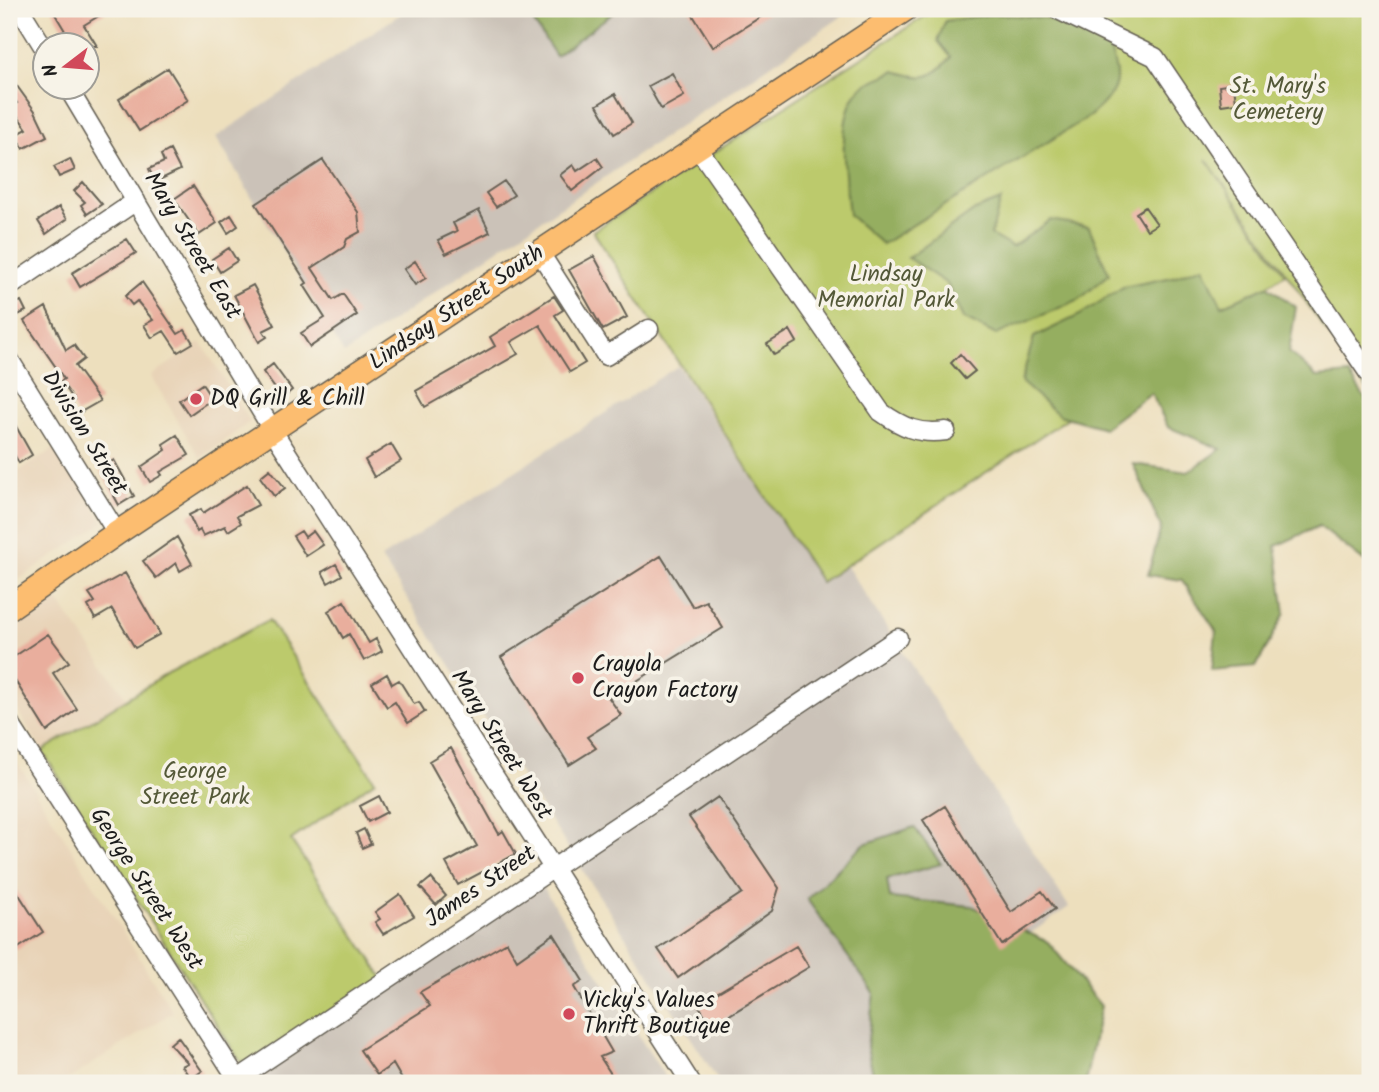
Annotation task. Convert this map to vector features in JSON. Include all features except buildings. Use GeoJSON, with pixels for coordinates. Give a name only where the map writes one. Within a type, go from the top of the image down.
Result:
{"type":"FeatureCollection","features":[{"type":"Feature","properties":{"kind":"main road","name":"Lindsay Street South"},"geometry":{"type":"LineString","coordinates":[[9,608],[117,533],[906,9]]}},
{"type":"Feature","properties":{"kind":"street"},"geometry":{"type":"LineString","coordinates":[[20,9],[34,32]]}},
{"type":"Feature","properties":{"kind":"street"},"geometry":{"type":"LineString","coordinates":[[1056,9],[1155,57],[1370,375]]}},
{"type":"Feature","properties":{"kind":"street","name":"Mary Street East"},"geometry":{"type":"LineString","coordinates":[[76,102],[273,430]]}},
{"type":"Feature","properties":{"kind":"street"},"geometry":{"type":"LineString","coordinates":[[698,148],[881,412],[901,426],[917,431],[946,431]]}},
{"type":"Feature","properties":{"kind":"street"},"geometry":{"type":"LineString","coordinates":[[9,287],[136,201]]}},
{"type":"Feature","properties":{"kind":"street"},"geometry":{"type":"LineString","coordinates":[[540,253],[606,356],[649,330]]}},
{"type":"Feature","properties":{"kind":"street","name":"Division Street"},"geometry":{"type":"LineString","coordinates":[[9,359],[117,533]]}},
{"type":"Feature","properties":{"kind":"street","name":"Mary Street West"},"geometry":{"type":"LineString","coordinates":[[273,430],[551,870],[691,1083]]}},
{"type":"Feature","properties":{"kind":"street","name":"James Street"},"geometry":{"type":"LineString","coordinates":[[236,1082],[898,638]]}},
{"type":"Feature","properties":{"kind":"street","name":"George Street West"},"geometry":{"type":"LineString","coordinates":[[9,722],[236,1082]]}},
{"type":"Feature","properties":{"kind":"shaded area"},"geometry":{"type":"Polygon","coordinates":[[[408,9],[525,9],[556,55],[618,9],[853,9],[344,354],[216,137],[408,9]]]}},
{"type":"Feature","properties":{"kind":"shaded area"},"geometry":{"type":"Polygon","coordinates":[[[201,342],[250,422],[200,458],[151,376],[201,342]]]}},
{"type":"Feature","properties":{"kind":"shaded area"},"geometry":{"type":"Polygon","coordinates":[[[678,366],[820,581],[846,565],[1069,907],[894,1026],[890,1083],[720,1083],[381,558],[678,366]]]}},
{"type":"Feature","properties":{"kind":"shaded area"},"geometry":{"type":"Polygon","coordinates":[[[57,447],[104,522],[9,586],[9,477],[57,447]]]}},
{"type":"Feature","properties":{"kind":"shaded area"},"geometry":{"type":"Polygon","coordinates":[[[56,598],[127,699],[42,751],[9,697],[9,631],[56,598]]]}},
{"type":"Feature","properties":{"kind":"shaded area"},"geometry":{"type":"Polygon","coordinates":[[[9,749],[173,1012],[63,1083],[9,1083],[9,749]]]}},
{"type":"Feature","properties":{"kind":"shaded area"},"geometry":{"type":"Polygon","coordinates":[[[542,886],[669,1083],[254,1083],[247,1072],[542,886]]]}},
{"type":"Feature","properties":{"kind":"green space"},"geometry":{"type":"Polygon","coordinates":[[[525,9],[618,9],[556,56],[525,9]]]}},
{"type":"Feature","properties":{"kind":"green space","name":"Lindsay Memorial Park"},"geometry":{"type":"Polygon","coordinates":[[[936,9],[987,9],[1025,13],[1084,37],[1045,18],[1015,9],[1370,9],[1370,393],[1206,159],[1285,274],[821,582],[593,231],[936,9]]]}},
{"type":"Feature","properties":{"kind":"green space"},"geometry":{"type":"Polygon","coordinates":[[[994,14],[1045,18],[1106,37],[1116,72],[1114,89],[1090,116],[882,244],[849,215],[844,149],[847,114],[853,100],[864,85],[895,71],[926,76],[938,70],[951,57],[938,41],[945,21],[994,14]]]}},
{"type":"Feature","properties":{"kind":"green space"},"geometry":{"type":"Polygon","coordinates":[[[1001,200],[991,235],[1012,247],[1051,220],[1089,227],[1109,274],[1080,299],[996,335],[963,318],[947,284],[908,258],[975,210],[1001,200]]]}},
{"type":"Feature","properties":{"kind":"green space"},"geometry":{"type":"Polygon","coordinates":[[[1203,266],[1222,306],[1267,286],[1296,307],[1289,352],[1317,377],[1349,374],[1370,406],[1370,559],[1365,562],[1319,526],[1276,546],[1285,613],[1256,667],[1212,671],[1216,631],[1182,580],[1148,575],[1161,527],[1133,464],[1188,472],[1221,449],[1168,427],[1151,393],[1104,428],[1059,415],[1021,382],[1034,337],[1080,315],[1123,287],[1173,277],[1203,266]]]}},
{"type":"Feature","properties":{"kind":"green space","name":"George Street Park"},"geometry":{"type":"Polygon","coordinates":[[[269,620],[375,781],[291,840],[386,982],[247,1072],[42,751],[170,672],[269,620]]]}},
{"type":"Feature","properties":{"kind":"green space"},"geometry":{"type":"Polygon","coordinates":[[[914,827],[941,864],[887,879],[890,898],[972,906],[1048,942],[1101,1006],[1085,1083],[875,1083],[867,1047],[874,993],[807,899],[864,844],[914,827]]]}},
{"type":"Feature","properties":{"kind":"place","name":"DQ Grill & Chill"},"geometry":{"type":"Point","coordinates":[196,399]}},
{"type":"Feature","properties":{"kind":"place","name":"Crayola Crayon Factory"},"geometry":{"type":"Point","coordinates":[578,678]}},
{"type":"Feature","properties":{"kind":"place","name":"Vicky's Values Thrift Boutique"},"geometry":{"type":"Point","coordinates":[569,1014]}},
{"type":"Feature","properties":{"kind":"park label","name":"St. Mary's Cemetery"},"geometry":{"type":"Point","coordinates":[1278,100]}}]}
